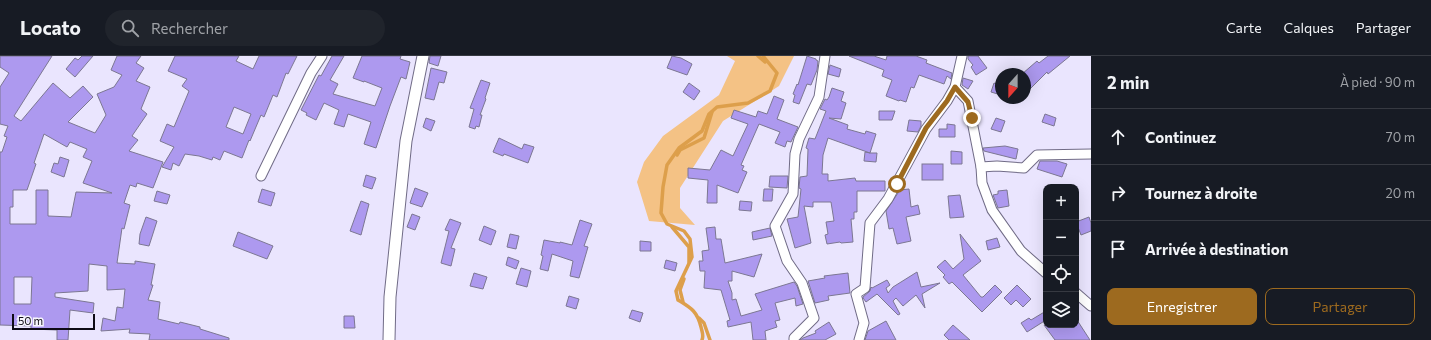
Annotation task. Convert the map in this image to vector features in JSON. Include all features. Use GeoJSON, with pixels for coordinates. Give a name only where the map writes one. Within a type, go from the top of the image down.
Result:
{"type":"FeatureCollection","features":[{"type":"Feature","properties":{"kind":"street"},"geometry":{"type":"LineString","coordinates":[[261,176],[311,73],[322,56]]}},
{"type":"Feature","properties":{"kind":"street"},"geometry":{"type":"LineString","coordinates":[[389,340],[390,297],[406,141],[423,56]]}},
{"type":"Feature","properties":{"kind":"street"},"geometry":{"type":"LineString","coordinates":[[794,340],[794,338],[814,318],[802,283],[787,261],[776,226],[793,194],[795,154],[799,139],[819,96],[825,56]]}},
{"type":"Feature","properties":{"kind":"street"},"geometry":{"type":"LineString","coordinates":[[859,340],[864,323],[856,294],[865,288],[870,223],[888,199],[926,128],[947,101],[955,87],[962,56]]}},
{"type":"Feature","properties":{"kind":"street"},"geometry":{"type":"LineString","coordinates":[[955,87],[968,102],[981,167],[982,183],[992,210],[1021,251],[1043,270]]}},
{"type":"Feature","properties":{"kind":"street"},"geometry":{"type":"LineString","coordinates":[[981,167],[996,166],[1024,168],[1037,155],[1091,154]]}},
{"type":"Feature","properties":{"kind":"street"},"geometry":{"type":"LineString","coordinates":[[1079,296],[1091,306]]}},
{"type":"Feature","properties":{"kind":"shaded area"},"geometry":{"type":"Polygon","coordinates":[[[727,56],[794,56],[779,86],[723,121],[680,188],[680,208],[695,225],[649,221],[637,182],[644,162],[663,136],[719,95],[735,61],[727,56]]]}},
{"type":"Feature","properties":{"kind":"building"},"geometry":{"type":"Polygon","coordinates":[[[0,56],[52,56],[14,116],[21,121],[53,83],[70,98],[83,86],[93,97],[68,122],[95,133],[106,115],[97,94],[114,87],[122,75],[111,70],[117,56],[141,56],[136,63],[144,68],[136,81],[150,87],[141,109],[147,114],[132,136],[138,140],[129,151],[163,162],[153,188],[137,183],[136,187],[130,185],[124,203],[130,205],[124,229],[122,228],[117,263],[135,264],[135,261],[155,264],[151,285],[153,285],[148,300],[160,302],[158,319],[200,327],[200,329],[229,338],[229,340],[149,340],[150,334],[129,333],[130,329],[101,331],[103,318],[115,321],[117,307],[123,308],[125,289],[107,290],[107,266],[89,264],[88,291],[55,293],[55,297],[94,303],[93,313],[70,310],[68,340],[57,340],[57,330],[31,329],[31,326],[0,325],[0,152],[2,152],[7,137],[4,136],[8,126],[0,124],[0,87],[9,73],[0,67],[0,56]],[[44,134],[27,190],[13,190],[13,207],[10,207],[10,224],[36,224],[36,190],[48,190],[48,216],[71,217],[76,192],[112,193],[83,183],[92,161],[83,157],[87,149],[70,142],[67,147],[44,134]],[[14,277],[14,304],[31,304],[32,277],[14,277]]]}},
{"type":"Feature","properties":{"kind":"building"},"geometry":{"type":"Polygon","coordinates":[[[82,56],[93,56],[75,77],[66,69],[75,58],[78,60],[82,56]]]}},
{"type":"Feature","properties":{"kind":"building"},"geometry":{"type":"Polygon","coordinates":[[[175,56],[239,56],[236,61],[253,69],[259,56],[297,56],[288,74],[286,73],[277,97],[273,95],[264,117],[261,115],[242,158],[224,151],[220,160],[213,157],[212,160],[185,154],[179,166],[173,163],[171,170],[162,167],[174,147],[160,141],[167,124],[174,127],[189,91],[182,86],[187,79],[168,71],[175,56]],[[234,107],[226,127],[243,134],[251,114],[234,107]]]}},
{"type":"Feature","properties":{"kind":"building"},"geometry":{"type":"Polygon","coordinates":[[[332,56],[344,56],[330,80],[338,84],[333,94],[375,106],[382,88],[353,78],[362,56],[401,56],[400,59],[410,62],[406,79],[401,77],[376,148],[364,144],[371,122],[348,114],[344,127],[334,124],[339,110],[324,103],[316,120],[306,115],[307,113],[301,110],[319,75],[321,76],[332,56]]]}},
{"type":"Feature","properties":{"kind":"building"},"geometry":{"type":"Polygon","coordinates":[[[430,56],[441,56],[438,66],[429,63],[430,56]]]}},
{"type":"Feature","properties":{"kind":"building"},"geometry":{"type":"Polygon","coordinates":[[[672,56],[681,58],[692,64],[687,75],[667,68],[672,56]]]}},
{"type":"Feature","properties":{"kind":"building"},"geometry":{"type":"Polygon","coordinates":[[[807,56],[818,61],[817,70],[811,85],[807,84],[799,104],[793,102],[795,95],[793,94],[797,84],[798,85],[807,56]]]}},
{"type":"Feature","properties":{"kind":"building"},"geometry":{"type":"Polygon","coordinates":[[[849,56],[874,56],[886,60],[887,56],[916,56],[927,60],[926,63],[952,73],[951,79],[947,76],[944,84],[919,75],[914,88],[911,87],[906,102],[899,101],[886,96],[892,80],[882,76],[884,70],[849,56]]]}},
{"type":"Feature","properties":{"kind":"building"},"geometry":{"type":"Polygon","coordinates":[[[968,56],[978,56],[987,68],[976,75],[971,67],[973,65],[968,59],[968,56]]]}},
{"type":"Feature","properties":{"kind":"building"},"geometry":{"type":"Polygon","coordinates":[[[1048,56],[1070,56],[1048,74],[1047,72],[1031,88],[1031,68],[1029,68],[1037,61],[1039,63],[1048,56]]]}},
{"type":"Feature","properties":{"kind":"building"},"geometry":{"type":"Polygon","coordinates":[[[830,65],[841,69],[839,77],[828,74],[830,65]]]}},
{"type":"Feature","properties":{"kind":"building"},"geometry":{"type":"Polygon","coordinates":[[[431,68],[447,72],[444,83],[439,82],[434,100],[425,98],[431,68]]]}},
{"type":"Feature","properties":{"kind":"building"},"geometry":{"type":"Polygon","coordinates":[[[963,78],[973,81],[968,89],[962,85],[963,78]]]}},
{"type":"Feature","properties":{"kind":"building"},"geometry":{"type":"Polygon","coordinates":[[[481,80],[490,83],[480,115],[482,115],[479,127],[476,126],[475,129],[469,127],[474,109],[470,108],[481,80]]]}},
{"type":"Feature","properties":{"kind":"building"},"geometry":{"type":"Polygon","coordinates":[[[689,83],[700,91],[694,100],[683,92],[689,83]]]}},
{"type":"Feature","properties":{"kind":"building"},"geometry":{"type":"Polygon","coordinates":[[[994,83],[995,93],[991,92],[994,83]]]}},
{"type":"Feature","properties":{"kind":"building"},"geometry":{"type":"Polygon","coordinates":[[[832,88],[844,92],[841,101],[846,103],[841,119],[829,118],[848,125],[847,129],[865,134],[866,131],[876,134],[870,153],[828,138],[823,155],[822,174],[828,174],[828,181],[855,178],[856,181],[885,181],[885,191],[857,191],[857,212],[854,212],[854,219],[851,219],[853,242],[827,244],[825,235],[828,234],[826,222],[834,221],[831,202],[813,202],[813,207],[804,206],[811,243],[795,248],[787,219],[798,217],[801,189],[799,188],[800,177],[807,176],[808,149],[806,148],[809,138],[815,139],[826,111],[820,109],[825,99],[827,100],[829,97],[832,88]]]}},
{"type":"Feature","properties":{"kind":"building"},"geometry":{"type":"Polygon","coordinates":[[[774,96],[784,100],[777,119],[798,127],[791,142],[787,141],[785,147],[775,143],[780,132],[759,124],[741,165],[744,166],[742,170],[747,172],[738,193],[717,185],[717,203],[707,203],[708,180],[688,178],[688,168],[710,170],[721,150],[733,156],[748,124],[731,118],[734,110],[756,117],[758,111],[767,114],[774,96]]]}},
{"type":"Feature","properties":{"kind":"building"},"geometry":{"type":"Polygon","coordinates":[[[879,111],[895,111],[892,120],[879,120],[879,111]]]}},
{"type":"Feature","properties":{"kind":"building"},"geometry":{"type":"Polygon","coordinates":[[[1045,114],[1056,118],[1054,126],[1042,122],[1045,114]]]}},
{"type":"Feature","properties":{"kind":"building"},"geometry":{"type":"Polygon","coordinates":[[[426,118],[435,121],[431,131],[423,127],[426,118]]]}},
{"type":"Feature","properties":{"kind":"building"},"geometry":{"type":"Polygon","coordinates":[[[996,118],[1005,121],[1001,132],[991,129],[996,118]]]}},
{"type":"Feature","properties":{"kind":"building"},"geometry":{"type":"Polygon","coordinates":[[[909,120],[921,121],[921,126],[918,132],[907,131],[909,120]]]}},
{"type":"Feature","properties":{"kind":"building"},"geometry":{"type":"Polygon","coordinates":[[[947,124],[955,125],[955,137],[939,137],[939,129],[947,129],[947,124]]]}},
{"type":"Feature","properties":{"kind":"building"},"geometry":{"type":"Polygon","coordinates":[[[499,138],[522,149],[524,144],[534,147],[528,163],[504,154],[503,156],[493,152],[499,138]]]}},
{"type":"Feature","properties":{"kind":"building"},"geometry":{"type":"Polygon","coordinates":[[[1005,146],[1018,149],[1016,159],[984,151],[983,148],[1005,146]]]}},
{"type":"Feature","properties":{"kind":"building"},"geometry":{"type":"Polygon","coordinates":[[[951,151],[962,152],[962,164],[951,164],[951,151]]]}},
{"type":"Feature","properties":{"kind":"building"},"geometry":{"type":"Polygon","coordinates":[[[865,152],[877,153],[876,162],[864,161],[865,152]]]}},
{"type":"Feature","properties":{"kind":"building"},"geometry":{"type":"Polygon","coordinates":[[[60,157],[69,160],[64,177],[51,172],[54,163],[58,164],[60,157]]]}},
{"type":"Feature","properties":{"kind":"building"},"geometry":{"type":"Polygon","coordinates":[[[1040,161],[1057,161],[1067,164],[1062,177],[1037,169],[1040,161]]]}},
{"type":"Feature","properties":{"kind":"building"},"geometry":{"type":"Polygon","coordinates":[[[922,164],[943,164],[943,180],[922,180],[922,164]]]}},
{"type":"Feature","properties":{"kind":"building"},"geometry":{"type":"Polygon","coordinates":[[[366,175],[376,178],[372,189],[363,186],[366,175]]]}},
{"type":"Feature","properties":{"kind":"building"},"geometry":{"type":"Polygon","coordinates":[[[770,176],[788,176],[787,188],[769,187],[770,176]]]}},
{"type":"Feature","properties":{"kind":"building"},"geometry":{"type":"Polygon","coordinates":[[[415,188],[428,193],[422,207],[410,203],[415,188]]]}},
{"type":"Feature","properties":{"kind":"building"},"geometry":{"type":"Polygon","coordinates":[[[262,189],[275,193],[271,206],[258,202],[262,189]]]}},
{"type":"Feature","properties":{"kind":"building"},"geometry":{"type":"Polygon","coordinates":[[[764,189],[773,189],[772,201],[763,201],[764,189]]]}},
{"type":"Feature","properties":{"kind":"building"},"geometry":{"type":"Polygon","coordinates":[[[909,189],[911,207],[918,205],[920,214],[906,217],[911,241],[897,244],[893,228],[889,229],[886,211],[900,190],[909,189]]]}},
{"type":"Feature","properties":{"kind":"building"},"geometry":{"type":"Polygon","coordinates":[[[1007,190],[1009,206],[998,208],[993,195],[998,194],[998,191],[1007,190]]]}},
{"type":"Feature","properties":{"kind":"building"},"geometry":{"type":"Polygon","coordinates":[[[157,191],[170,195],[167,204],[154,201],[157,191]]]}},
{"type":"Feature","properties":{"kind":"building"},"geometry":{"type":"Polygon","coordinates":[[[960,195],[964,217],[950,218],[948,196],[960,195]]]}},
{"type":"Feature","properties":{"kind":"building"},"geometry":{"type":"Polygon","coordinates":[[[361,201],[369,204],[361,235],[350,231],[361,201]]]}},
{"type":"Feature","properties":{"kind":"building"},"geometry":{"type":"Polygon","coordinates":[[[740,201],[752,202],[751,211],[739,210],[740,201]]]}},
{"type":"Feature","properties":{"kind":"building"},"geometry":{"type":"Polygon","coordinates":[[[412,214],[420,217],[415,230],[407,227],[412,214]]]}},
{"type":"Feature","properties":{"kind":"building"},"geometry":{"type":"Polygon","coordinates":[[[146,217],[157,221],[149,246],[139,244],[140,234],[146,217]]]}},
{"type":"Feature","properties":{"kind":"building"},"geometry":{"type":"Polygon","coordinates":[[[1089,217],[1091,231],[1081,235],[1079,230],[1079,221],[1089,217]]]}},
{"type":"Feature","properties":{"kind":"building"},"geometry":{"type":"Polygon","coordinates":[[[450,219],[461,223],[451,248],[455,249],[451,266],[441,263],[449,231],[445,230],[450,219]]]}},
{"type":"Feature","properties":{"kind":"building"},"geometry":{"type":"Polygon","coordinates":[[[580,220],[592,224],[584,246],[588,247],[579,278],[570,276],[573,261],[552,254],[548,271],[540,269],[544,240],[572,245],[580,220]]]}},
{"type":"Feature","properties":{"kind":"building"},"geometry":{"type":"Polygon","coordinates":[[[484,226],[496,231],[491,245],[479,240],[484,226]]]}},
{"type":"Feature","properties":{"kind":"building"},"geometry":{"type":"Polygon","coordinates":[[[715,227],[716,239],[721,239],[725,263],[762,254],[754,277],[732,271],[732,281],[728,281],[732,293],[732,300],[736,299],[741,316],[762,310],[755,294],[794,282],[797,286],[803,304],[796,306],[795,298],[775,303],[780,320],[775,321],[777,327],[765,331],[766,340],[753,340],[751,322],[728,327],[727,321],[730,320],[721,290],[704,288],[705,271],[700,271],[699,261],[703,261],[702,251],[709,250],[706,228],[715,227]]]}},
{"type":"Feature","properties":{"kind":"building"},"geometry":{"type":"Polygon","coordinates":[[[770,228],[772,236],[753,240],[752,232],[770,228]]]}},
{"type":"Feature","properties":{"kind":"building"},"geometry":{"type":"Polygon","coordinates":[[[238,232],[273,246],[267,259],[233,246],[238,232]]]}},
{"type":"Feature","properties":{"kind":"building"},"geometry":{"type":"Polygon","coordinates":[[[510,234],[519,236],[516,249],[507,247],[510,234]]]}},
{"type":"Feature","properties":{"kind":"building"},"geometry":{"type":"Polygon","coordinates":[[[960,234],[981,261],[963,275],[981,297],[983,297],[995,285],[1002,292],[982,312],[952,282],[949,284],[943,277],[945,275],[937,267],[945,260],[953,269],[964,259],[960,234]]]}},
{"type":"Feature","properties":{"kind":"building"},"geometry":{"type":"Polygon","coordinates":[[[997,238],[1000,247],[988,250],[986,241],[997,238]]]}},
{"type":"Feature","properties":{"kind":"building"},"geometry":{"type":"Polygon","coordinates":[[[640,241],[651,242],[651,251],[640,251],[640,241]]]}},
{"type":"Feature","properties":{"kind":"building"},"geometry":{"type":"Polygon","coordinates":[[[508,257],[519,261],[516,269],[506,265],[508,257]]]}},
{"type":"Feature","properties":{"kind":"building"},"geometry":{"type":"Polygon","coordinates":[[[666,260],[677,263],[675,271],[664,268],[666,260]]]}},
{"type":"Feature","properties":{"kind":"building"},"geometry":{"type":"Polygon","coordinates":[[[521,268],[531,271],[527,287],[516,284],[521,268]]]}},
{"type":"Feature","properties":{"kind":"building"},"geometry":{"type":"Polygon","coordinates":[[[917,272],[921,287],[940,283],[922,294],[925,308],[916,295],[903,306],[896,298],[893,301],[900,314],[898,315],[877,294],[866,302],[863,298],[870,291],[871,287],[872,288],[887,280],[890,285],[886,288],[888,293],[893,287],[917,272]]]}},
{"type":"Feature","properties":{"kind":"building"},"geometry":{"type":"Polygon","coordinates":[[[474,273],[487,277],[483,289],[470,286],[474,273]]]}},
{"type":"Feature","properties":{"kind":"building"},"geometry":{"type":"Polygon","coordinates":[[[848,273],[850,293],[828,296],[829,300],[815,303],[808,281],[825,278],[824,276],[848,273]]]}},
{"type":"Feature","properties":{"kind":"building"},"geometry":{"type":"Polygon","coordinates":[[[1017,285],[1031,299],[1023,307],[1016,300],[1011,305],[1004,298],[1017,285]]]}},
{"type":"Feature","properties":{"kind":"building"},"geometry":{"type":"Polygon","coordinates":[[[569,296],[579,299],[576,309],[566,306],[569,296]]]}},
{"type":"Feature","properties":{"kind":"building"},"geometry":{"type":"Polygon","coordinates":[[[632,310],[643,313],[640,322],[629,318],[632,310]]]}},
{"type":"Feature","properties":{"kind":"building"},"geometry":{"type":"Polygon","coordinates":[[[1043,313],[1043,322],[1027,332],[1021,323],[1029,318],[1031,320],[1043,313]]]}},
{"type":"Feature","properties":{"kind":"building"},"geometry":{"type":"Polygon","coordinates":[[[344,316],[354,316],[355,328],[344,328],[344,316]]]}},
{"type":"Feature","properties":{"kind":"building"},"geometry":{"type":"Polygon","coordinates":[[[886,321],[896,340],[865,340],[868,331],[886,321]]]}},
{"type":"Feature","properties":{"kind":"building"},"geometry":{"type":"Polygon","coordinates":[[[829,322],[836,334],[825,340],[800,340],[816,333],[815,331],[829,322]]]}},
{"type":"Feature","properties":{"kind":"building"},"geometry":{"type":"Polygon","coordinates":[[[1079,323],[1090,340],[1055,340],[1046,328],[1079,328],[1079,323]]]}},
{"type":"Feature","properties":{"kind":"building"},"geometry":{"type":"Polygon","coordinates":[[[953,325],[970,340],[949,340],[944,335],[953,325]]]}},
{"type":"Feature","properties":{"kind":"waterway"},"geometry":{"type":"LineString","coordinates":[[758,56],[765,62]]}},
{"type":"Feature","properties":{"kind":"waterway"},"geometry":{"type":"LineString","coordinates":[[702,340],[703,334],[698,317],[690,308],[678,300],[676,291],[692,257],[690,239],[684,231],[667,224],[661,213],[663,187],[667,165],[679,148],[702,131],[709,114],[717,107],[748,103],[770,91],[777,73],[763,56]]}},
{"type":"Feature","properties":{"kind":"waterway"},"geometry":{"type":"LineString","coordinates":[[677,155],[680,150],[704,138],[712,112]]}},
{"type":"Feature","properties":{"kind":"waterway"},"geometry":{"type":"LineString","coordinates":[[672,227],[689,247],[689,262]]}},
{"type":"Feature","properties":{"kind":"waterway"},"geometry":{"type":"LineString","coordinates":[[683,302],[680,290],[684,279]]}},
{"type":"Feature","properties":{"kind":"waterway"},"geometry":{"type":"LineString","coordinates":[[699,318],[704,323],[710,340]]}},
{"type":"Feature","properties":{"kind":"route"},"geometry":{"type":"LineString","coordinates":[[897,184],[926,128],[947,101],[955,87],[968,102],[972,118]]}}]}
